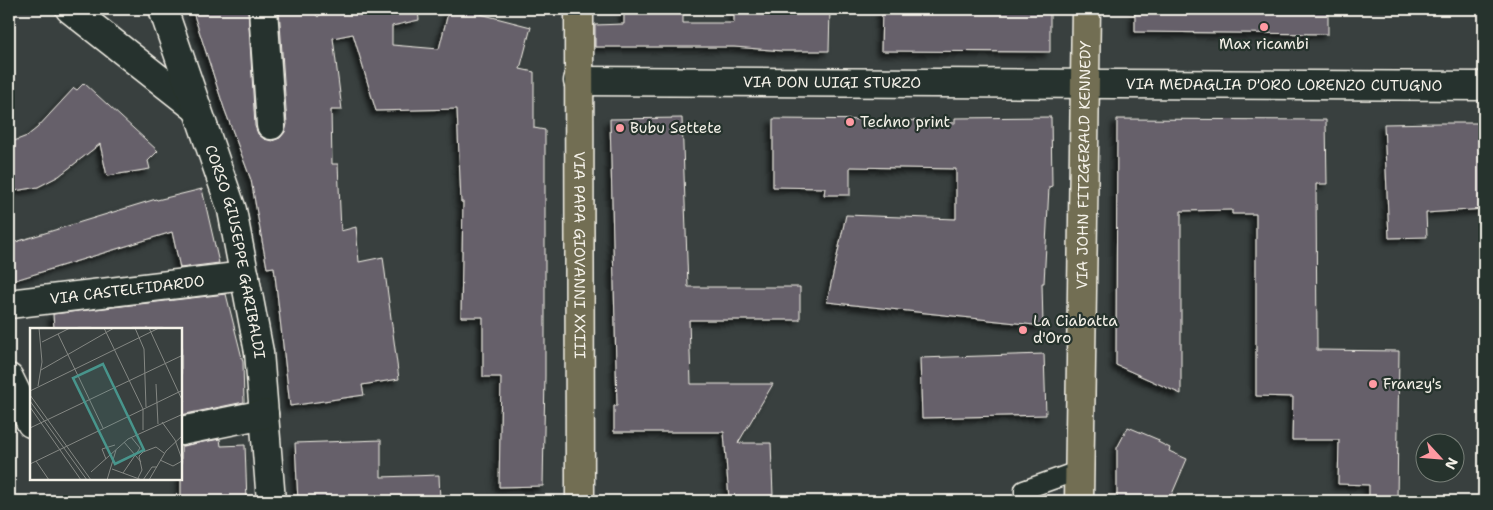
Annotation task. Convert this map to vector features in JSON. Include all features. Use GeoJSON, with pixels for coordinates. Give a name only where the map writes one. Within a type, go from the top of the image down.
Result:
{"type":"FeatureCollection","features":[{"type":"Feature","properties":{"kind":"main road","name":"VIA PAPA GIOVANNI XXIII"},"geometry":{"type":"LineString","coordinates":[[579,9],[580,501]]}},
{"type":"Feature","properties":{"kind":"main road","name":"VIA JOHN FITZGERALD KENNEDY"},"geometry":{"type":"LineString","coordinates":[[1079,501],[1086,9]]}},
{"type":"Feature","properties":{"kind":"street"},"geometry":{"type":"LineString","coordinates":[[70,9],[197,109]]}},
{"type":"Feature","properties":{"kind":"street","name":"CORSO GIUSEPPE GARIBALDI"},"geometry":{"type":"LineString","coordinates":[[163,9],[232,210],[260,352],[271,501]]}},
{"type":"Feature","properties":{"kind":"street"},"geometry":{"type":"LineString","coordinates":[[263,9],[270,125]]}},
{"type":"Feature","properties":{"kind":"street","name":"VIA DON LUIGI STURZO"},"geometry":{"type":"LineString","coordinates":[[578,81],[1085,84]]}},
{"type":"Feature","properties":{"kind":"street","name":"VIA MEDAGLIA D'ORO LORENZO CUTUGNO"},"geometry":{"type":"LineString","coordinates":[[1085,84],[1484,86]]}},
{"type":"Feature","properties":{"kind":"street","name":"VIA CASTELFIDARDO"},"geometry":{"type":"LineString","coordinates":[[9,304],[245,276]]}},
{"type":"Feature","properties":{"kind":"street"},"geometry":{"type":"LineString","coordinates":[[9,378],[30,421]]}},
{"type":"Feature","properties":{"kind":"street"},"geometry":{"type":"LineString","coordinates":[[182,430],[264,414]]}},
{"type":"Feature","properties":{"kind":"lane"},"geometry":{"type":"LineString","coordinates":[[1024,501],[1024,490],[1080,470]]}},
{"type":"Feature","properties":{"kind":"building"},"geometry":{"type":"Polygon","coordinates":[[[192,9],[248,9],[255,126],[258,134],[264,139],[272,141],[280,138],[285,132],[287,124],[279,9],[310,9],[318,17],[326,9],[418,9],[419,20],[392,26],[392,45],[439,49],[449,9],[461,9],[531,27],[520,69],[534,72],[534,128],[545,130],[543,486],[499,487],[501,377],[483,377],[483,317],[461,317],[463,202],[461,202],[457,109],[376,111],[353,34],[333,38],[342,110],[331,110],[332,164],[338,164],[341,231],[356,227],[359,262],[383,257],[399,379],[362,385],[364,395],[290,406],[274,267],[267,268],[251,180],[224,108],[192,9]]]}},
{"type":"Feature","properties":{"kind":"building"},"geometry":{"type":"Polygon","coordinates":[[[624,9],[683,9],[683,23],[734,23],[734,9],[830,9],[829,51],[783,51],[734,47],[595,47],[595,25],[624,24],[624,9]]]}},
{"type":"Feature","properties":{"kind":"building"},"geometry":{"type":"Polygon","coordinates":[[[882,9],[1050,9],[1050,52],[881,51],[882,9]]]}},
{"type":"Feature","properties":{"kind":"building"},"geometry":{"type":"Polygon","coordinates":[[[1135,9],[1328,9],[1328,34],[1135,32],[1135,9]]]}},
{"type":"Feature","properties":{"kind":"building"},"geometry":{"type":"Polygon","coordinates":[[[84,83],[158,151],[148,161],[150,169],[107,176],[100,144],[59,176],[38,187],[9,192],[9,143],[27,136],[37,128],[74,88],[77,90],[84,83]]]}},
{"type":"Feature","properties":{"kind":"building"},"geometry":{"type":"Polygon","coordinates":[[[1051,117],[1052,186],[1049,187],[1044,283],[1042,283],[1043,326],[827,302],[846,215],[956,219],[956,169],[850,167],[850,195],[824,195],[825,188],[773,187],[773,119],[900,120],[955,123],[955,118],[1051,117]]]}},
{"type":"Feature","properties":{"kind":"building"},"geometry":{"type":"Polygon","coordinates":[[[682,118],[688,287],[800,287],[800,320],[689,320],[691,384],[773,384],[738,443],[771,443],[773,496],[729,499],[724,432],[614,432],[614,406],[617,406],[610,119],[682,118]]]}},
{"type":"Feature","properties":{"kind":"building"},"geometry":{"type":"Polygon","coordinates":[[[1117,119],[1326,120],[1327,184],[1316,184],[1317,350],[1399,351],[1397,501],[1369,501],[1369,485],[1338,484],[1339,440],[1292,440],[1293,397],[1256,396],[1256,214],[1232,214],[1232,210],[1181,211],[1181,394],[1116,365],[1117,119]]]}},
{"type":"Feature","properties":{"kind":"building"},"geometry":{"type":"Polygon","coordinates":[[[1484,123],[1484,209],[1426,213],[1427,237],[1389,238],[1384,124],[1484,123]]]}},
{"type":"Feature","properties":{"kind":"building"},"geometry":{"type":"Polygon","coordinates":[[[202,189],[219,263],[180,268],[172,232],[9,282],[9,244],[156,199],[202,189]]]}},
{"type":"Feature","properties":{"kind":"building"},"geometry":{"type":"Polygon","coordinates":[[[226,294],[243,362],[244,402],[182,415],[182,328],[54,328],[53,314],[226,294]]]}},
{"type":"Feature","properties":{"kind":"building"},"geometry":{"type":"Polygon","coordinates":[[[1044,354],[1046,415],[922,418],[920,358],[1044,354]]]}},
{"type":"Feature","properties":{"kind":"building"},"geometry":{"type":"Polygon","coordinates":[[[1128,427],[1159,440],[1158,442],[1170,448],[1169,451],[1187,459],[1169,501],[1117,501],[1117,448],[1128,427]]]}},
{"type":"Feature","properties":{"kind":"building"},"geometry":{"type":"Polygon","coordinates":[[[220,439],[221,446],[245,445],[247,501],[181,501],[182,446],[220,439]]]}},
{"type":"Feature","properties":{"kind":"building"},"geometry":{"type":"Polygon","coordinates":[[[381,440],[381,477],[439,475],[440,501],[298,501],[295,443],[381,440]]]}},
{"type":"Feature","properties":{"kind":"place","name":"Max ricambi"},"geometry":{"type":"Point","coordinates":[1264,27]}},
{"type":"Feature","properties":{"kind":"place","name":"Techno print"},"geometry":{"type":"Point","coordinates":[850,122]}},
{"type":"Feature","properties":{"kind":"place","name":"Bubu Settete"},"geometry":{"type":"Point","coordinates":[620,128]}},
{"type":"Feature","properties":{"kind":"place","name":"La Ciabatta d'Oro"},"geometry":{"type":"Point","coordinates":[1023,330]}},
{"type":"Feature","properties":{"kind":"place","name":"Franzy's"},"geometry":{"type":"Point","coordinates":[1373,384]}}]}
